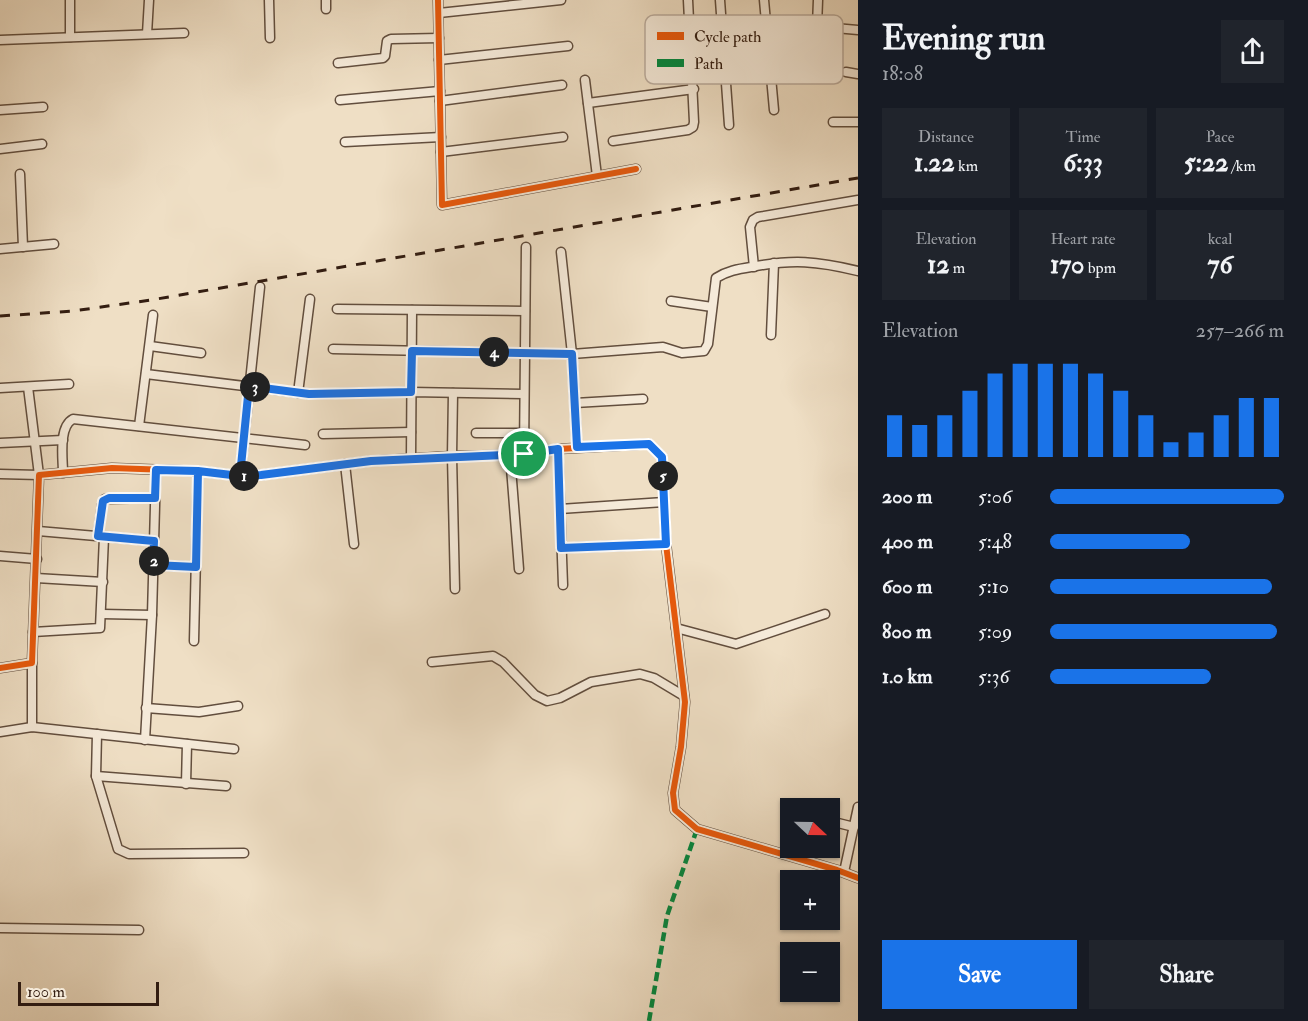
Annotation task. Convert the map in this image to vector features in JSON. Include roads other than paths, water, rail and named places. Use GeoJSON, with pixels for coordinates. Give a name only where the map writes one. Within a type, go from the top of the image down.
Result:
{"type":"FeatureCollection","features":[{"type":"Feature","properties":{"kind":"street"},"geometry":{"type":"LineString","coordinates":[[70,0],[70,37]]}},
{"type":"Feature","properties":{"kind":"street"},"geometry":{"type":"LineString","coordinates":[[147,34],[149,0]]}},
{"type":"Feature","properties":{"kind":"street"},"geometry":{"type":"LineString","coordinates":[[269,0],[270,38]]}},
{"type":"Feature","properties":{"kind":"street"},"geometry":{"type":"LineString","coordinates":[[438,0],[442,205],[636,169]]}},
{"type":"Feature","properties":{"kind":"street"},"geometry":{"type":"LineString","coordinates":[[439,13],[524,2],[561,0]]}},
{"type":"Feature","properties":{"kind":"street"},"geometry":{"type":"LineString","coordinates":[[688,0],[689,15]]}},
{"type":"Feature","properties":{"kind":"street"},"geometry":{"type":"LineString","coordinates":[[720,0],[721,15]]}},
{"type":"Feature","properties":{"kind":"street"},"geometry":{"type":"LineString","coordinates":[[764,0],[766,15]]}},
{"type":"Feature","properties":{"kind":"street"},"geometry":{"type":"LineString","coordinates":[[817,15],[818,0]]}},
{"type":"Feature","properties":{"kind":"street"},"geometry":{"type":"LineString","coordinates":[[843,29],[858,30]]}},
{"type":"Feature","properties":{"kind":"street"},"geometry":{"type":"LineString","coordinates":[[0,40],[184,33]]}},
{"type":"Feature","properties":{"kind":"street"},"geometry":{"type":"LineString","coordinates":[[338,63],[383,58],[386,56],[387,41],[391,39],[439,38]]}},
{"type":"Feature","properties":{"kind":"street"},"geometry":{"type":"LineString","coordinates":[[439,60],[568,46]]}},
{"type":"Feature","properties":{"kind":"street"},"geometry":{"type":"LineString","coordinates":[[846,72],[858,74]]}},
{"type":"Feature","properties":{"kind":"street"},"geometry":{"type":"LineString","coordinates":[[585,80],[597,176]]}},
{"type":"Feature","properties":{"kind":"street"},"geometry":{"type":"LineString","coordinates":[[613,141],[691,129],[694,122],[694,84]]}},
{"type":"Feature","properties":{"kind":"street"},"geometry":{"type":"LineString","coordinates":[[726,84],[729,125]]}},
{"type":"Feature","properties":{"kind":"street"},"geometry":{"type":"LineString","coordinates":[[772,84],[774,110]]}},
{"type":"Feature","properties":{"kind":"street"},"geometry":{"type":"LineString","coordinates":[[440,101],[562,85]]}},
{"type":"Feature","properties":{"kind":"street"},"geometry":{"type":"LineString","coordinates":[[588,103],[694,89]]}},
{"type":"Feature","properties":{"kind":"street"},"geometry":{"type":"LineString","coordinates":[[340,100],[440,91]]}},
{"type":"Feature","properties":{"kind":"street"},"geometry":{"type":"LineString","coordinates":[[0,110],[43,107]]}},
{"type":"Feature","properties":{"kind":"street"},"geometry":{"type":"LineString","coordinates":[[833,122],[858,122]]}},
{"type":"Feature","properties":{"kind":"street"},"geometry":{"type":"LineString","coordinates":[[441,152],[563,137]]}},
{"type":"Feature","properties":{"kind":"street"},"geometry":{"type":"LineString","coordinates":[[345,142],[441,138]]}},
{"type":"Feature","properties":{"kind":"street"},"geometry":{"type":"LineString","coordinates":[[0,149],[42,144]]}},
{"type":"Feature","properties":{"kind":"street"},"geometry":{"type":"LineString","coordinates":[[20,174],[23,247]]}},
{"type":"Feature","properties":{"kind":"street"},"geometry":{"type":"LineString","coordinates":[[754,267],[750,227],[753,220],[759,217],[858,200]]}},
{"type":"Feature","properties":{"kind":"street"},"geometry":{"type":"LineString","coordinates":[[0,249],[54,244]]}},
{"type":"Feature","properties":{"kind":"street"},"geometry":{"type":"LineString","coordinates":[[524,454],[526,247]]}},
{"type":"Feature","properties":{"kind":"street"},"geometry":{"type":"LineString","coordinates":[[561,252],[572,354],[577,447]]}},
{"type":"Feature","properties":{"kind":"street"},"geometry":{"type":"LineString","coordinates":[[333,349],[572,354],[663,347],[682,353],[704,351],[708,344],[716,278],[726,272],[774,263],[807,261],[825,263],[858,272]]}},
{"type":"Feature","properties":{"kind":"street"},"geometry":{"type":"LineString","coordinates":[[771,335],[774,263]]}},
{"type":"Feature","properties":{"kind":"street"},"geometry":{"type":"LineString","coordinates":[[240,476],[260,287]]}},
{"type":"Feature","properties":{"kind":"street"},"geometry":{"type":"LineString","coordinates":[[298,393],[310,299]]}},
{"type":"Feature","properties":{"kind":"street"},"geometry":{"type":"LineString","coordinates":[[671,301],[712,308]]}},
{"type":"Feature","properties":{"kind":"street"},"geometry":{"type":"LineString","coordinates":[[337,309],[525,311]]}},
{"type":"Feature","properties":{"kind":"street"},"geometry":{"type":"LineString","coordinates":[[411,459],[412,310]]}},
{"type":"Feature","properties":{"kind":"street"},"geometry":{"type":"LineString","coordinates":[[139,426],[153,315]]}},
{"type":"Feature","properties":{"kind":"street"},"geometry":{"type":"LineString","coordinates":[[150,346],[201,353]]}},
{"type":"Feature","properties":{"kind":"street"},"geometry":{"type":"LineString","coordinates":[[146,374],[298,393],[524,394]]}},
{"type":"Feature","properties":{"kind":"street"},"geometry":{"type":"LineString","coordinates":[[0,388],[69,384]]}},
{"type":"Feature","properties":{"kind":"street"},"geometry":{"type":"LineString","coordinates":[[28,387],[39,475],[32,727]]}},
{"type":"Feature","properties":{"kind":"street"},"geometry":{"type":"LineString","coordinates":[[453,393],[455,589]]}},
{"type":"Feature","properties":{"kind":"street"},"geometry":{"type":"LineString","coordinates":[[574,403],[643,399]]}},
{"type":"Feature","properties":{"kind":"street"},"geometry":{"type":"LineString","coordinates":[[63,473],[63,440],[66,425],[73,419],[305,445]]}},
{"type":"Feature","properties":{"kind":"street"},"geometry":{"type":"LineString","coordinates":[[323,434],[411,432]]}},
{"type":"Feature","properties":{"kind":"street"},"geometry":{"type":"LineString","coordinates":[[476,433],[524,434]]}},
{"type":"Feature","properties":{"kind":"street"},"geometry":{"type":"LineString","coordinates":[[0,443],[63,440]]}},
{"type":"Feature","properties":{"kind":"street"},"geometry":{"type":"LineString","coordinates":[[0,474],[39,475],[112,468],[198,471],[240,476],[345,464],[452,456],[510,455],[577,447],[649,444],[662,457],[666,544],[684,696],[681,747],[673,793],[675,810],[697,829],[858,878]]}},
{"type":"Feature","properties":{"kind":"street"},"geometry":{"type":"LineString","coordinates":[[558,449],[562,585]]}},
{"type":"Feature","properties":{"kind":"street"},"geometry":{"type":"LineString","coordinates":[[510,455],[519,569]]}},
{"type":"Feature","properties":{"kind":"street"},"geometry":{"type":"LineString","coordinates":[[345,464],[354,544]]}},
{"type":"Feature","properties":{"kind":"street"},"geometry":{"type":"LineString","coordinates":[[145,740],[152,615],[156,470]]}},
{"type":"Feature","properties":{"kind":"street"},"geometry":{"type":"LineString","coordinates":[[194,641],[198,471]]}},
{"type":"Feature","properties":{"kind":"street"},"geometry":{"type":"LineString","coordinates":[[33,632],[98,629],[102,624],[102,505],[105,499],[155,498]]}},
{"type":"Feature","properties":{"kind":"street"},"geometry":{"type":"LineString","coordinates":[[560,508],[664,502]]}},
{"type":"Feature","properties":{"kind":"street"},"geometry":{"type":"LineString","coordinates":[[38,531],[154,541]]}},
{"type":"Feature","properties":{"kind":"street"},"geometry":{"type":"LineString","coordinates":[[561,548],[666,544]]}},
{"type":"Feature","properties":{"kind":"street"},"geometry":{"type":"LineString","coordinates":[[0,556],[37,559]]}},
{"type":"Feature","properties":{"kind":"street"},"geometry":{"type":"LineString","coordinates":[[153,565],[196,567]]}},
{"type":"Feature","properties":{"kind":"street"},"geometry":{"type":"LineString","coordinates":[[36,578],[103,582]]}},
{"type":"Feature","properties":{"kind":"street"},"geometry":{"type":"LineString","coordinates":[[102,614],[152,615]]}},
{"type":"Feature","properties":{"kind":"street"},"geometry":{"type":"LineString","coordinates":[[676,628],[736,644],[825,614]]}},
{"type":"Feature","properties":{"kind":"street"},"geometry":{"type":"LineString","coordinates":[[432,662],[493,656],[503,662],[535,695],[548,700],[560,698],[591,682],[640,674],[654,678],[684,696]]}},
{"type":"Feature","properties":{"kind":"street"},"geometry":{"type":"LineString","coordinates":[[0,668],[32,663]]}},
{"type":"Feature","properties":{"kind":"street"},"geometry":{"type":"LineString","coordinates":[[146,708],[199,712],[237,706]]}},
{"type":"Feature","properties":{"kind":"street"},"geometry":{"type":"LineString","coordinates":[[0,732],[32,727],[234,750]]}},
{"type":"Feature","properties":{"kind":"street"},"geometry":{"type":"LineString","coordinates":[[97,734],[96,776],[115,843],[123,852],[244,853]]}},
{"type":"Feature","properties":{"kind":"street"},"geometry":{"type":"LineString","coordinates":[[186,784],[187,744]]}},
{"type":"Feature","properties":{"kind":"street"},"geometry":{"type":"LineString","coordinates":[[96,776],[226,786]]}},
{"type":"Feature","properties":{"kind":"street"},"geometry":{"type":"LineString","coordinates":[[844,872],[854,844],[854,827],[858,807]]}},
{"type":"Feature","properties":{"kind":"street"},"geometry":{"type":"LineString","coordinates":[[840,824],[854,827]]}},
{"type":"Feature","properties":{"kind":"street"},"geometry":{"type":"LineString","coordinates":[[0,928],[139,930]]}},
{"type":"Feature","properties":{"kind":"railway"},"geometry":{"type":"LineString","coordinates":[[0,316],[73,311],[151,300],[858,178]]}}]}
